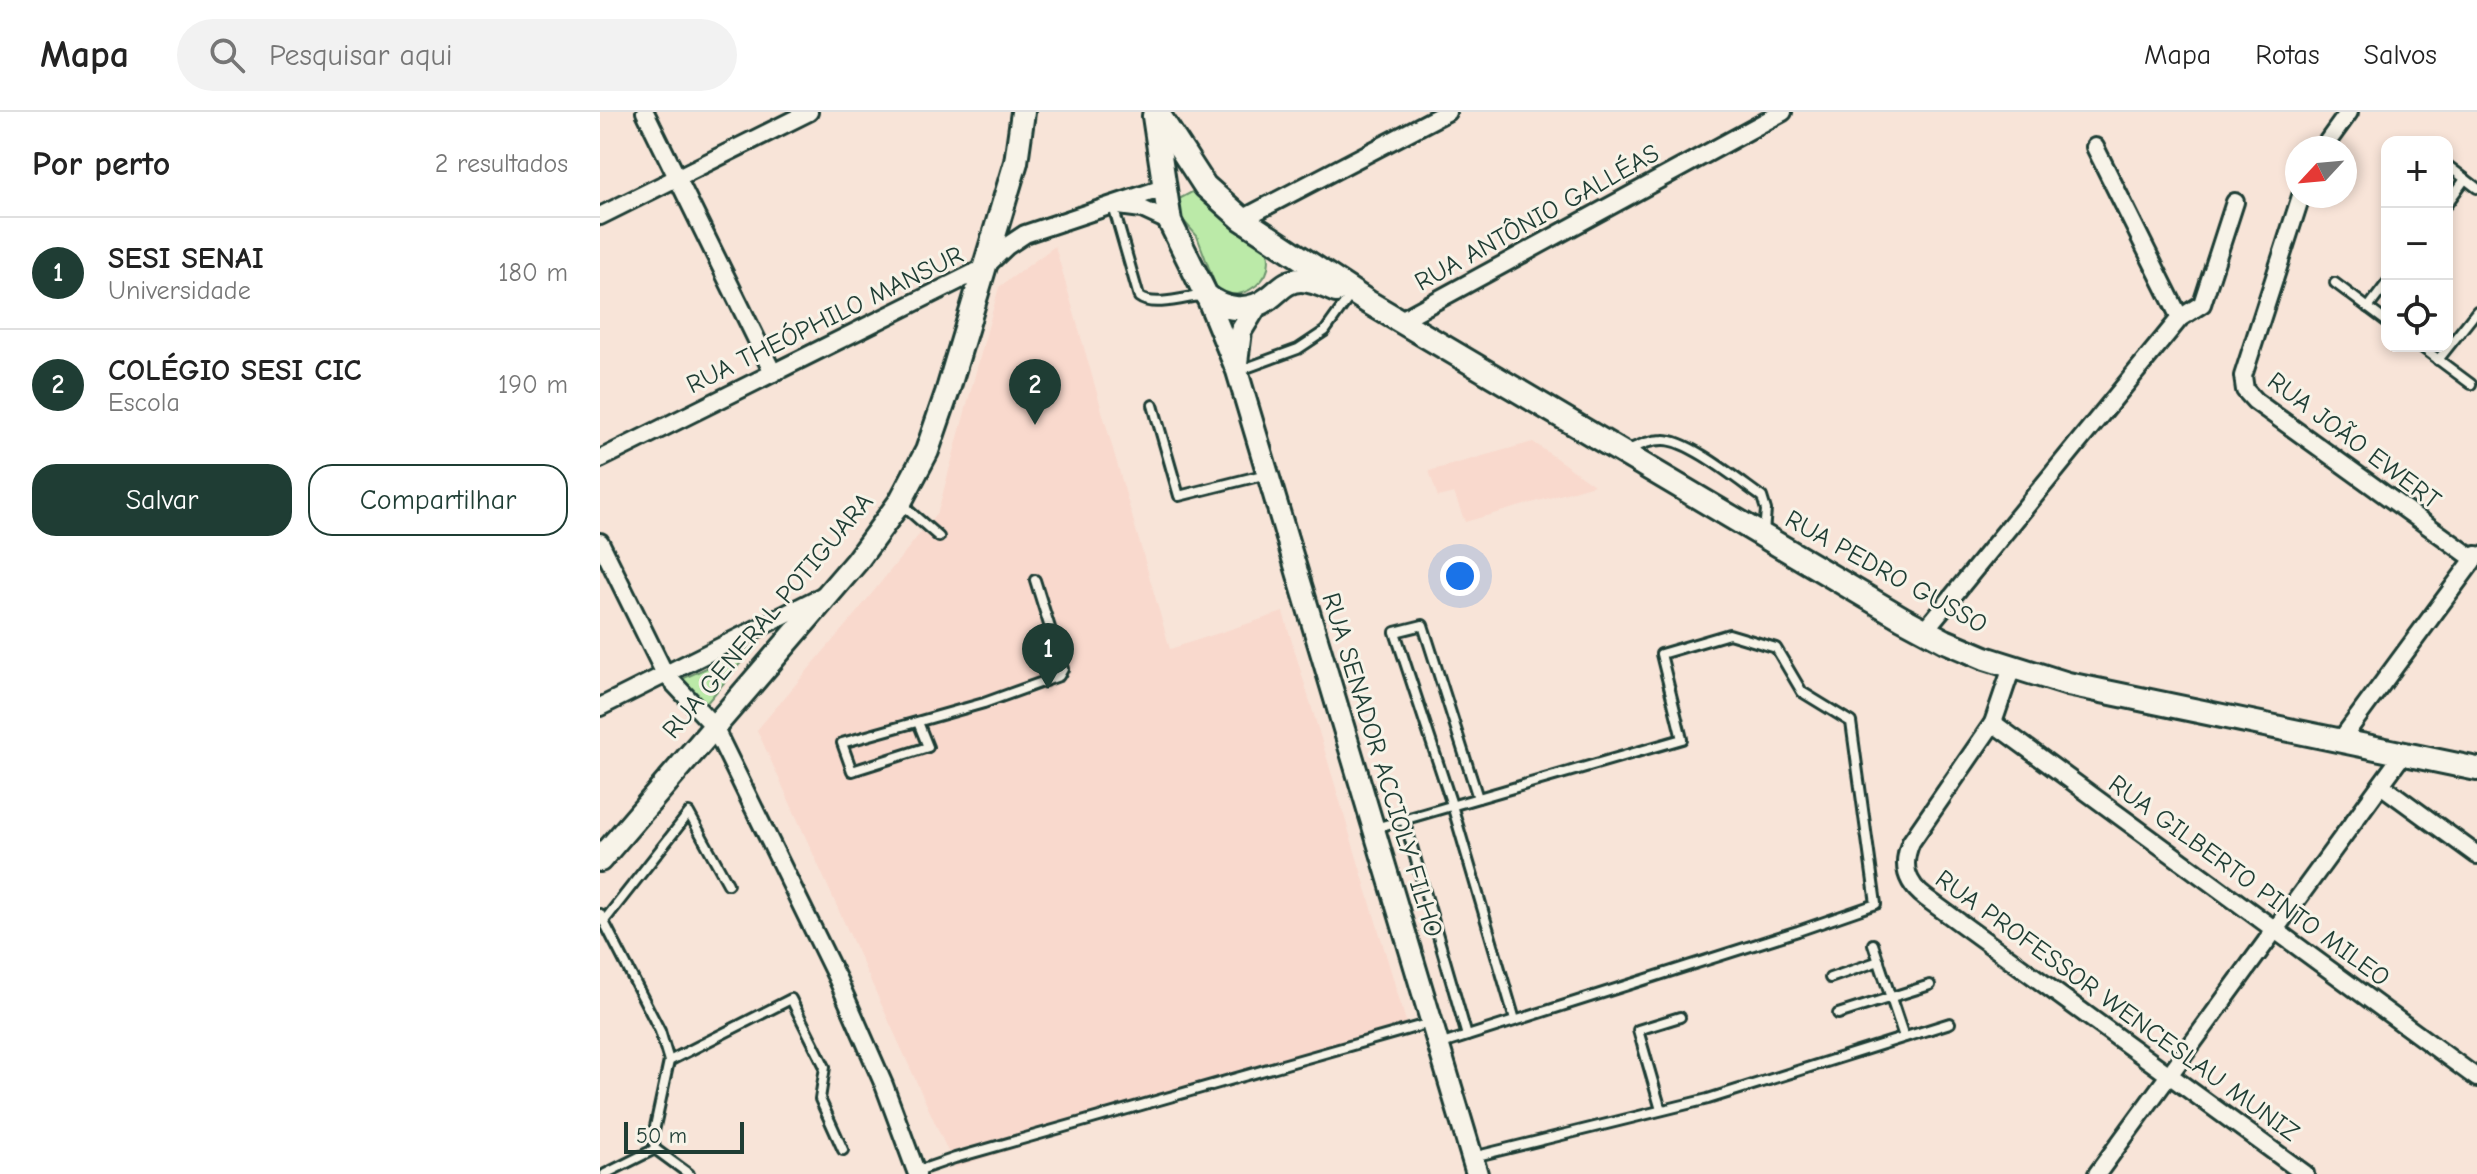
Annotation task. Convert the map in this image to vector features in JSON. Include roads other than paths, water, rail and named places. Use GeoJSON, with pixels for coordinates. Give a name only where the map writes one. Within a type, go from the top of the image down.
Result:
{"type":"FeatureCollection","features":[{"type":"Feature","properties":{"kind":"main road","name":"RUA GENERAL POTIGUARA"},"geometry":{"type":"LineString","coordinates":[[600,860],[713,725],[830,593],[900,502],[932,437],[1016,162],[1023,112]]}},
{"type":"Feature","properties":{"kind":"main road","name":"RUA PEDRO GUSSO"},"geometry":{"type":"LineString","coordinates":[[1155,112],[1219,201],[1359,299],[1925,630],[1966,651],[2101,691],[2477,769]]}},
{"type":"Feature","properties":{"kind":"main road","name":"RUA PEDRO GUSSO"},"geometry":{"type":"LineString","coordinates":[[1155,112],[1170,222],[1206,295]]}},
{"type":"Feature","properties":{"kind":"main road"},"geometry":{"type":"LineString","coordinates":[[1166,187],[1179,175],[1198,175]]}},
{"type":"Feature","properties":{"kind":"main road"},"geometry":{"type":"LineString","coordinates":[[1278,290],[1288,268],[1287,249]]}},
{"type":"Feature","properties":{"kind":"main road","name":"RUA PEDRO GUSSO"},"geometry":{"type":"LineString","coordinates":[[1257,305],[1285,285],[1301,280],[1359,299]]}},
{"type":"Feature","properties":{"kind":"main road"},"geometry":{"type":"LineString","coordinates":[[1206,295],[1214,302],[1234,309],[1257,305]]}},
{"type":"Feature","properties":{"kind":"street"},"geometry":{"type":"LineString","coordinates":[[645,112],[773,373]]}},
{"type":"Feature","properties":{"kind":"street"},"geometry":{"type":"LineString","coordinates":[[600,216],[809,112]]}},
{"type":"Feature","properties":{"kind":"street"},"geometry":{"type":"LineString","coordinates":[[1242,219],[1447,112]]}},
{"type":"Feature","properties":{"kind":"street","name":"RUA ANTÔNIO GALLÉAS"},"geometry":{"type":"LineString","coordinates":[[1399,321],[1783,112]]}},
{"type":"Feature","properties":{"kind":"street"},"geometry":{"type":"LineString","coordinates":[[2332,136],[2349,112]]}},
{"type":"Feature","properties":{"kind":"street"},"geometry":{"type":"LineString","coordinates":[[2095,147],[2180,318]]}},
{"type":"Feature","properties":{"kind":"street","name":"RUA THEÓPHILO MANSUR"},"geometry":{"type":"LineString","coordinates":[[600,459],[984,268],[1025,234],[1166,187]]}},
{"type":"Feature","properties":{"kind":"street"},"geometry":{"type":"LineString","coordinates":[[1925,630],[2180,318],[2202,304],[2235,202]]}},
{"type":"Feature","properties":{"kind":"street","name":"RUA THEÓPHILO MANSUR"},"geometry":{"type":"LineString","coordinates":[[1113,206],[1142,209],[1170,222]]}},
{"type":"Feature","properties":{"kind":"street","name":"RUA JOÃO EWERT"},"geometry":{"type":"LineString","coordinates":[[2297,208],[2243,376],[2245,390],[2255,401],[2476,557]]}},
{"type":"Feature","properties":{"kind":"street","name":"RUA SENADOR ACCIOLY FILHO"},"geometry":{"type":"LineString","coordinates":[[1206,295],[1237,371],[1474,1165]]}},
{"type":"Feature","properties":{"kind":"street","name":"RUA SENADOR ACCIOLY FILHO"},"geometry":{"type":"LineString","coordinates":[[1237,371],[1236,354],[1241,331],[1257,305]]}},
{"type":"Feature","properties":{"kind":"street"},"geometry":{"type":"LineString","coordinates":[[600,542],[665,674],[713,725],[845,993],[916,1172]]}},
{"type":"Feature","properties":{"kind":"street"},"geometry":{"type":"LineString","coordinates":[[2340,741],[2476,557]]}},
{"type":"Feature","properties":{"kind":"street"},"geometry":{"type":"LineString","coordinates":[[600,707],[830,593]]}},
{"type":"Feature","properties":{"kind":"street"},"geometry":{"type":"LineString","coordinates":[[1993,723],[2012,667]]}},
{"type":"Feature","properties":{"kind":"street","name":"RUA PROFESSOR WENCESLAU MUNIZ"},"geometry":{"type":"LineString","coordinates":[[1993,723],[1911,842],[1905,862],[1910,883],[1926,898],[2305,1174]]}},
{"type":"Feature","properties":{"kind":"street","name":"RUA GILBERTO PINTO MILEO"},"geometry":{"type":"LineString","coordinates":[[1993,723],[2477,1078]]}},
{"type":"Feature","properties":{"kind":"street"},"geometry":{"type":"LineString","coordinates":[[2097,1174],[2403,754]]}},
{"type":"Feature","properties":{"kind":"street"},"geometry":{"type":"LineString","coordinates":[[2381,785],[2477,855]]}},
{"type":"Feature","properties":{"kind":"lane"},"geometry":{"type":"LineString","coordinates":[[2453,170],[2477,188]]}},
{"type":"Feature","properties":{"kind":"lane"},"geometry":{"type":"LineString","coordinates":[[2453,196],[2465,179]]}},
{"type":"Feature","properties":{"kind":"lane"},"geometry":{"type":"LineString","coordinates":[[1113,206],[1139,297],[1146,302],[1157,302],[1206,295]]}},
{"type":"Feature","properties":{"kind":"lane"},"geometry":{"type":"LineString","coordinates":[[2335,283],[2381,318]]}},
{"type":"Feature","properties":{"kind":"lane"},"geometry":{"type":"LineString","coordinates":[[2368,308],[2381,291]]}},
{"type":"Feature","properties":{"kind":"lane"},"geometry":{"type":"LineString","coordinates":[[1237,371],[1298,349],[1325,331],[1359,299]]}},
{"type":"Feature","properties":{"kind":"lane"},"geometry":{"type":"LineString","coordinates":[[2438,360],[2477,311]]}},
{"type":"Feature","properties":{"kind":"lane"},"geometry":{"type":"LineString","coordinates":[[2428,352],[2471,384]]}},
{"type":"Feature","properties":{"kind":"lane"},"geometry":{"type":"LineString","coordinates":[[1153,405],[1179,496],[1267,474]]}},
{"type":"Feature","properties":{"kind":"lane"},"geometry":{"type":"LineString","coordinates":[[1623,453],[1650,441],[1666,439],[1687,446],[1762,497],[1766,510],[1764,536]]}},
{"type":"Feature","properties":{"kind":"lane"},"geometry":{"type":"LineString","coordinates":[[900,502],[939,537]]}},
{"type":"Feature","properties":{"kind":"lane"},"geometry":{"type":"LineString","coordinates":[[918,722],[928,747],[852,771],[842,743],[984,703],[1059,676],[1063,669],[1035,580]]}},
{"type":"Feature","properties":{"kind":"lane"},"geometry":{"type":"LineString","coordinates":[[1478,798],[1423,625],[1395,632],[1452,805],[1515,1020]]}},
{"type":"Feature","properties":{"kind":"lane"},"geometry":{"type":"LineString","coordinates":[[1373,828],[1682,739],[1661,654],[1729,634],[1776,648],[1802,692],[1851,722],[1876,904],[1439,1046]]}},
{"type":"Feature","properties":{"kind":"lane"},"geometry":{"type":"LineString","coordinates":[[689,1174],[655,1149],[653,1136],[669,1061],[660,1031],[602,918],[689,813],[728,884]]}},
{"type":"Feature","properties":{"kind":"lane"},"geometry":{"type":"LineString","coordinates":[[1404,819],[1467,1036]]}},
{"type":"Feature","properties":{"kind":"lane"},"geometry":{"type":"LineString","coordinates":[[1873,944],[1904,1037]]}},
{"type":"Feature","properties":{"kind":"lane"},"geometry":{"type":"LineString","coordinates":[[1830,978],[1879,961]]}},
{"type":"Feature","properties":{"kind":"lane"},"geometry":{"type":"LineString","coordinates":[[1838,1014],[1930,985]]}},
{"type":"Feature","properties":{"kind":"lane"},"geometry":{"type":"LineString","coordinates":[[669,1061],[791,999],[825,1067],[820,1099],[843,1150]]}},
{"type":"Feature","properties":{"kind":"lane"},"geometry":{"type":"LineString","coordinates":[[1661,1110],[1638,1030],[1680,1017]]}},
{"type":"Feature","properties":{"kind":"lane"},"geometry":{"type":"LineString","coordinates":[[916,1172],[955,1158],[1432,1022]]}},
{"type":"Feature","properties":{"kind":"lane"},"geometry":{"type":"LineString","coordinates":[[1474,1165],[1708,1099],[1950,1023]]}},
{"type":"Feature","properties":{"kind":"lane"},"geometry":{"type":"LineString","coordinates":[[605,1174],[655,1149]]}},
{"type":"Feature","properties":{"kind":"place","name":"COLÉGIO SESI CIC"},"geometry":{"type":"Point","coordinates":[1035,425]}},
{"type":"Feature","properties":{"kind":"place","name":"SESI SENAI"},"geometry":{"type":"Point","coordinates":[1048,689]}}]}
